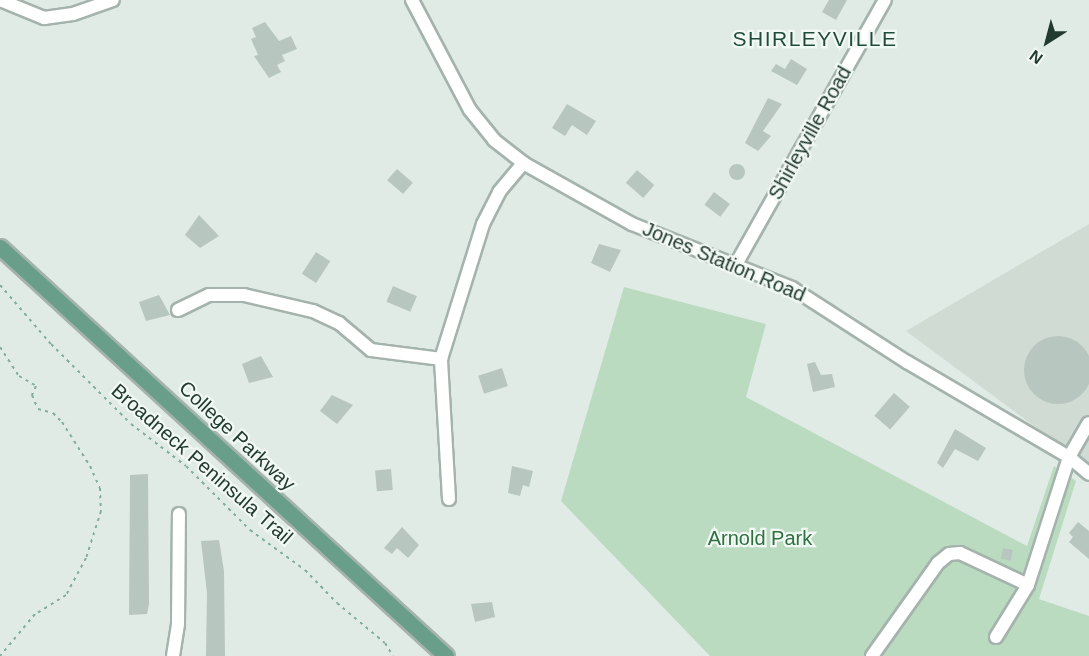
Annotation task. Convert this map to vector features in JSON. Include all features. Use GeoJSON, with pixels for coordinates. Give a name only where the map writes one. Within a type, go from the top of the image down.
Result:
{"type":"FeatureCollection","features":[{"type":"Feature","properties":{"kind":"main road","name":"College Parkway"},"geometry":{"type":"LineString","coordinates":[[0,247],[447,656]]}},
{"type":"Feature","properties":{"kind":"street"},"geometry":{"type":"LineString","coordinates":[[0,0],[44,18],[72,14],[112,0]]}},
{"type":"Feature","properties":{"kind":"street","name":"Jones Station Road"},"geometry":{"type":"LineString","coordinates":[[412,0],[471,110],[494,140],[523,163],[632,224],[792,288],[907,362],[1069,457],[1089,474]]}},
{"type":"Feature","properties":{"kind":"street","name":"Shirleyville Road"},"geometry":{"type":"LineString","coordinates":[[735,266],[885,0]]}},
{"type":"Feature","properties":{"kind":"street"},"geometry":{"type":"LineString","coordinates":[[449,499],[441,359],[483,224],[499,192],[523,163]]}},
{"type":"Feature","properties":{"kind":"street"},"geometry":{"type":"LineString","coordinates":[[178,310],[209,295],[244,295],[313,311],[339,323],[371,350],[441,359]]}},
{"type":"Feature","properties":{"kind":"street"},"geometry":{"type":"LineString","coordinates":[[996,637],[1028,585],[1069,457],[1089,423]]}},
{"type":"Feature","properties":{"kind":"street"},"geometry":{"type":"LineString","coordinates":[[174,656],[178,623],[179,514]]}},
{"type":"Feature","properties":{"kind":"street"},"geometry":{"type":"LineString","coordinates":[[872,656],[938,563],[949,554],[960,552],[1028,585]]}},
{"type":"Feature","properties":{"kind":"path","name":"Broadneck Peninsula Trail"},"geometry":{"type":"LineString","coordinates":[[0,285],[51,344],[131,424],[186,466],[250,530],[305,570],[390,649],[393,656]]}},
{"type":"Feature","properties":{"kind":"path"},"geometry":{"type":"LineString","coordinates":[[0,347],[19,376],[36,386],[32,395],[38,409],[53,413],[62,422],[90,466],[100,489],[101,511],[86,558],[66,595],[35,614],[0,656]]}},
{"type":"Feature","properties":{"kind":"shaded area"},"geometry":{"type":"Polygon","coordinates":[[[1089,224],[1089,467],[906,331],[1089,224]]]}},
{"type":"Feature","properties":{"kind":"green space","name":"Arnold Park"},"geometry":{"type":"Polygon","coordinates":[[[624,287],[766,324],[746,397],[1027,546],[1054,466],[1076,481],[1039,599],[1089,616],[1089,656],[710,656],[561,501],[624,287]]]}},
{"type":"Feature","properties":{"kind":"building"},"geometry":{"type":"Polygon","coordinates":[[[829,0],[847,0],[836,20],[822,12],[829,0]]]}},
{"type":"Feature","properties":{"kind":"building"},"geometry":{"type":"Polygon","coordinates":[[[265,22],[279,41],[291,36],[297,49],[282,55],[285,61],[277,65],[281,72],[269,78],[254,56],[258,55],[251,39],[256,37],[252,28],[265,22]]]}},
{"type":"Feature","properties":{"kind":"building"},"geometry":{"type":"Polygon","coordinates":[[[791,59],[807,69],[797,85],[771,71],[776,64],[785,69],[791,59]]]}},
{"type":"Feature","properties":{"kind":"building"},"geometry":{"type":"Polygon","coordinates":[[[768,98],[782,104],[763,131],[771,136],[758,151],[745,143],[768,98]]]}},
{"type":"Feature","properties":{"kind":"building"},"geometry":{"type":"Polygon","coordinates":[[[567,104],[596,121],[587,135],[572,125],[565,136],[552,128],[567,104]]]}},
{"type":"Feature","properties":{"kind":"building"},"geometry":{"type":"Polygon","coordinates":[[[734,164],[740,164],[745,172],[743,178],[734,180],[729,175],[729,169],[734,164]]]}},
{"type":"Feature","properties":{"kind":"building"},"geometry":{"type":"Polygon","coordinates":[[[397,169],[413,183],[403,194],[387,180],[397,169]]]}},
{"type":"Feature","properties":{"kind":"building"},"geometry":{"type":"Polygon","coordinates":[[[637,170],[654,185],[643,198],[626,183],[637,170]]]}},
{"type":"Feature","properties":{"kind":"building"},"geometry":{"type":"Polygon","coordinates":[[[714,192],[730,204],[720,217],[704,205],[714,192]]]}},
{"type":"Feature","properties":{"kind":"building"},"geometry":{"type":"Polygon","coordinates":[[[199,215],[219,236],[200,248],[185,235],[199,215]]]}},
{"type":"Feature","properties":{"kind":"building"},"geometry":{"type":"Polygon","coordinates":[[[599,244],[621,250],[610,272],[591,263],[599,244]]]}},
{"type":"Feature","properties":{"kind":"building"},"geometry":{"type":"Polygon","coordinates":[[[316,252],[330,261],[316,283],[302,274],[316,252]]]}},
{"type":"Feature","properties":{"kind":"building"},"geometry":{"type":"Polygon","coordinates":[[[393,286],[417,296],[410,312],[386,302],[393,286]]]}},
{"type":"Feature","properties":{"kind":"building"},"geometry":{"type":"Polygon","coordinates":[[[159,295],[170,315],[146,321],[139,302],[159,295]]]}},
{"type":"Feature","properties":{"kind":"building"},"geometry":{"type":"Polygon","coordinates":[[[1058,336],[1071,339],[1082,346],[1089,357],[1092,370],[1089,383],[1082,394],[1071,401],[1058,404],[1045,401],[1034,394],[1027,383],[1024,370],[1027,357],[1034,346],[1045,339],[1058,336]]]}},
{"type":"Feature","properties":{"kind":"building"},"geometry":{"type":"Polygon","coordinates":[[[261,356],[273,377],[249,383],[242,364],[261,356]]]}},
{"type":"Feature","properties":{"kind":"building"},"geometry":{"type":"Polygon","coordinates":[[[815,362],[821,375],[832,374],[835,387],[813,392],[807,364],[815,362]]]}},
{"type":"Feature","properties":{"kind":"building"},"geometry":{"type":"Polygon","coordinates":[[[502,368],[508,386],[484,394],[478,376],[502,368]]]}},
{"type":"Feature","properties":{"kind":"building"},"geometry":{"type":"Polygon","coordinates":[[[894,393],[910,407],[890,429],[874,416],[894,393]]]}},
{"type":"Feature","properties":{"kind":"building"},"geometry":{"type":"Polygon","coordinates":[[[332,395],[353,405],[337,424],[320,411],[332,395]]]}},
{"type":"Feature","properties":{"kind":"building"},"geometry":{"type":"Polygon","coordinates":[[[955,429],[986,448],[978,461],[955,449],[943,468],[937,463],[955,429]]]}},
{"type":"Feature","properties":{"kind":"building"},"geometry":{"type":"Polygon","coordinates":[[[512,466],[533,471],[529,487],[523,485],[520,496],[508,493],[512,466]]]}},
{"type":"Feature","properties":{"kind":"building"},"geometry":{"type":"Polygon","coordinates":[[[391,469],[393,490],[377,491],[375,470],[391,469]]]}},
{"type":"Feature","properties":{"kind":"building"},"geometry":{"type":"Polygon","coordinates":[[[148,474],[149,604],[147,614],[129,615],[130,475],[148,474]]]}},
{"type":"Feature","properties":{"kind":"building"},"geometry":{"type":"Polygon","coordinates":[[[1078,522],[1089,531],[1089,559],[1069,542],[1073,537],[1069,533],[1078,522]]]}},
{"type":"Feature","properties":{"kind":"building"},"geometry":{"type":"Polygon","coordinates":[[[402,527],[419,545],[408,558],[397,548],[392,554],[384,548],[402,527]]]}},
{"type":"Feature","properties":{"kind":"building"},"geometry":{"type":"Polygon","coordinates":[[[219,540],[224,571],[225,656],[206,656],[207,593],[201,541],[219,540]]]}},
{"type":"Feature","properties":{"kind":"building"},"geometry":{"type":"Polygon","coordinates":[[[1003,548],[1013,550],[1011,561],[1001,559],[1003,548]]]}},
{"type":"Feature","properties":{"kind":"building"},"geometry":{"type":"Polygon","coordinates":[[[492,602],[495,617],[475,622],[471,604],[492,602]]]}},
{"type":"Feature","properties":{"kind":"district","name":"SHIRLEYVILLE"},"geometry":{"type":"Point","coordinates":[815,39]}}]}
